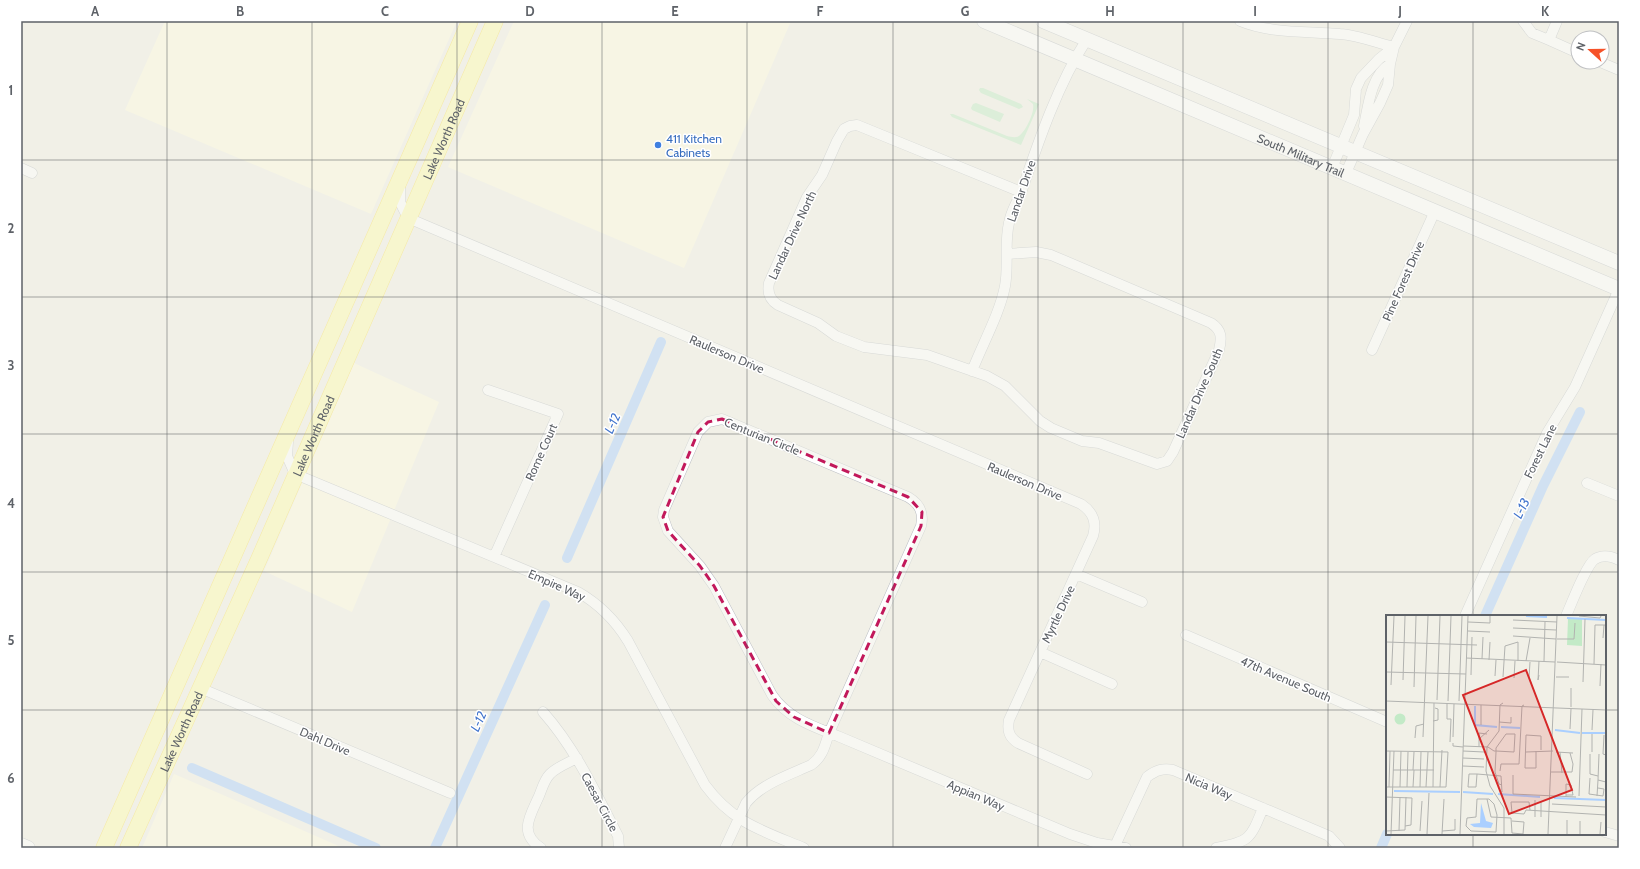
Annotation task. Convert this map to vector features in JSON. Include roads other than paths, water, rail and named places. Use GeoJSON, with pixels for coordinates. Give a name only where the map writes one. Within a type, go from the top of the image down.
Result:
{"type":"FeatureCollection","features":[{"type":"Feature","properties":{"kind":"main road","name":"Lake Worth Road"},"geometry":{"type":"LineString","coordinates":[[104,848],[470,21]]}},
{"type":"Feature","properties":{"kind":"main road","name":"Lake Worth Road"},"geometry":{"type":"LineString","coordinates":[[128,848],[495,21]]}},
{"type":"Feature","properties":{"kind":"main road","name":"South Military Trail"},"geometry":{"type":"LineString","coordinates":[[984,21],[1619,289]]}},
{"type":"Feature","properties":{"kind":"main road","name":"South Military Trail"},"geometry":{"type":"LineString","coordinates":[[1043,21],[1619,262]]}},
{"type":"Feature","properties":{"kind":"main road"},"geometry":{"type":"LineString","coordinates":[[21,845],[28,848]]}},
{"type":"Feature","properties":{"kind":"street"},"geometry":{"type":"LineString","coordinates":[[1240,21],[1247,24],[1273,29],[1343,34],[1394,47]]}},
{"type":"Feature","properties":{"kind":"street"},"geometry":{"type":"LineString","coordinates":[[1346,173],[1362,134],[1380,103],[1388,85],[1390,64],[1394,47],[1407,21]]}},
{"type":"Feature","properties":{"kind":"street"},"geometry":{"type":"LineString","coordinates":[[1523,21],[1532,33],[1570,50]]}},
{"type":"Feature","properties":{"kind":"street"},"geometry":{"type":"LineString","coordinates":[[1548,40],[1557,21]]}},
{"type":"Feature","properties":{"kind":"street","name":"Landar Drive"},"geometry":{"type":"LineString","coordinates":[[972,371],[1004,293],[1007,268],[1008,223],[1013,208],[1021,192],[1033,156],[1074,59],[1086,40]]}},
{"type":"Feature","properties":{"kind":"street"},"geometry":{"type":"LineString","coordinates":[[1332,168],[1354,115],[1356,88],[1361,78],[1379,59],[1394,47]]}},
{"type":"Feature","properties":{"kind":"street"},"geometry":{"type":"LineString","coordinates":[[1362,134],[1368,103],[1374,85],[1383,68],[1390,64]]}},
{"type":"Feature","properties":{"kind":"street"},"geometry":{"type":"LineString","coordinates":[[1371,67],[1379,76]]}},
{"type":"Feature","properties":{"kind":"street","name":"Landar Drive North"},"geometry":{"type":"LineString","coordinates":[[972,371],[927,354],[864,347],[836,336],[818,323],[773,302],[769,296],[769,283],[807,197],[822,175],[844,129],[850,126],[857,124],[1021,192]]}},
{"type":"Feature","properties":{"kind":"street"},"geometry":{"type":"LineString","coordinates":[[21,168],[32,173]]}},
{"type":"Feature","properties":{"kind":"street"},"geometry":{"type":"LineString","coordinates":[[400,182],[400,202],[408,218]]}},
{"type":"Feature","properties":{"kind":"street","name":"Pine Forest Drive"},"geometry":{"type":"LineString","coordinates":[[1372,350],[1435,211]]}},
{"type":"Feature","properties":{"kind":"street","name":"Raulerson Drive"},"geometry":{"type":"LineString","coordinates":[[408,218],[1081,504]]}},
{"type":"Feature","properties":{"kind":"street","name":"Landar Drive South"},"geometry":{"type":"LineString","coordinates":[[972,371],[1005,386],[1040,421],[1051,428],[1082,441],[1099,443],[1147,462],[1157,464],[1166,461],[1173,452],[1219,350],[1222,339],[1220,332],[1217,327],[1211,323],[1051,255],[1036,252],[1007,254]]}},
{"type":"Feature","properties":{"kind":"street","name":"Forest Lane"},"geometry":{"type":"LineString","coordinates":[[1465,615],[1547,432],[1575,387],[1619,289]]}},
{"type":"Feature","properties":{"kind":"street","name":"Rome Court"},"geometry":{"type":"LineString","coordinates":[[488,390],[558,414],[494,557]]}},
{"type":"Feature","properties":{"kind":"street","name":"Centurian Circle"},"geometry":{"type":"LineString","coordinates":[[722,419],[729,421],[908,496],[919,505],[922,512],[921,526],[829,733],[794,717],[776,701],[714,586],[700,566],[668,531],[665,525],[664,510],[698,432],[708,422],[722,419]]}},
{"type":"Feature","properties":{"kind":"street"},"geometry":{"type":"LineString","coordinates":[[288,432],[287,456],[295,474]]}},
{"type":"Feature","properties":{"kind":"street","name":"Empire Way"},"geometry":{"type":"LineString","coordinates":[[295,474],[578,592],[597,605],[609,615],[628,640],[705,785],[714,798],[738,818],[748,824],[804,848]]}},
{"type":"Feature","properties":{"kind":"street"},"geometry":{"type":"LineString","coordinates":[[1587,483],[1619,496]]}},
{"type":"Feature","properties":{"kind":"street","name":"Myrtle Drive"},"geometry":{"type":"LineString","coordinates":[[1081,504],[1093,515],[1095,529],[1009,720],[1008,727],[1012,739],[1018,743],[1087,774]]}},
{"type":"Feature","properties":{"kind":"street"},"geometry":{"type":"LineString","coordinates":[[1566,615],[1590,563],[1601,556],[1607,556],[1619,560]]}},
{"type":"Feature","properties":{"kind":"street"},"geometry":{"type":"LineString","coordinates":[[1076,574],[1142,602]]}},
{"type":"Feature","properties":{"kind":"street","name":"47th Avenue South"},"geometry":{"type":"LineString","coordinates":[[1186,635],[1386,722]]}},
{"type":"Feature","properties":{"kind":"street"},"geometry":{"type":"LineString","coordinates":[[1040,652],[1112,684]]}},
{"type":"Feature","properties":{"kind":"street","name":"Dahl Drive"},"geometry":{"type":"LineString","coordinates":[[200,688],[450,793]]}},
{"type":"Feature","properties":{"kind":"street","name":"Caesar Circle"},"geometry":{"type":"LineString","coordinates":[[543,712],[556,726],[577,758],[618,836],[619,848]]}},
{"type":"Feature","properties":{"kind":"street"},"geometry":{"type":"LineString","coordinates":[[725,848],[746,803],[756,792],[817,761],[821,755],[829,733]]}},
{"type":"Feature","properties":{"kind":"street","name":"Appian Way"},"geometry":{"type":"LineString","coordinates":[[829,733],[1070,834],[1115,847],[1126,848]]}},
{"type":"Feature","properties":{"kind":"street","name":"Caesar Circle"},"geometry":{"type":"LineString","coordinates":[[541,848],[534,844],[530,838],[527,824],[529,817],[550,773],[577,758]]}},
{"type":"Feature","properties":{"kind":"street","name":"Nicia Way"},"geometry":{"type":"LineString","coordinates":[[1115,847],[1147,777],[1159,770],[1173,770],[1329,836],[1340,848]]}},
{"type":"Feature","properties":{"kind":"street"},"geometry":{"type":"LineString","coordinates":[[1216,848],[1238,844],[1250,836],[1263,808]]}},
{"type":"Feature","properties":{"kind":"street"},"geometry":{"type":"LineString","coordinates":[[1606,832],[1619,836]]}},
{"type":"Feature","properties":{"kind":"waterway","name":"L-12"},"geometry":{"type":"LineString","coordinates":[[567,558],[661,342]]}},
{"type":"Feature","properties":{"kind":"waterway","name":"L-13"},"geometry":{"type":"LineString","coordinates":[[1485,615],[1543,486],[1580,412]]}},
{"type":"Feature","properties":{"kind":"waterway","name":"L-12"},"geometry":{"type":"LineString","coordinates":[[435,848],[545,605]]}},
{"type":"Feature","properties":{"kind":"waterway","name":"L-12"},"geometry":{"type":"LineString","coordinates":[[192,768],[376,848]]}},
{"type":"Feature","properties":{"kind":"waterway","name":"L-13"},"geometry":{"type":"LineString","coordinates":[[1381,848],[1387,835]]}},
{"type":"Feature","properties":{"kind":"place","name":"411 Kitchen Cabinets"},"geometry":{"type":"Point","coordinates":[658,145]}}]}
